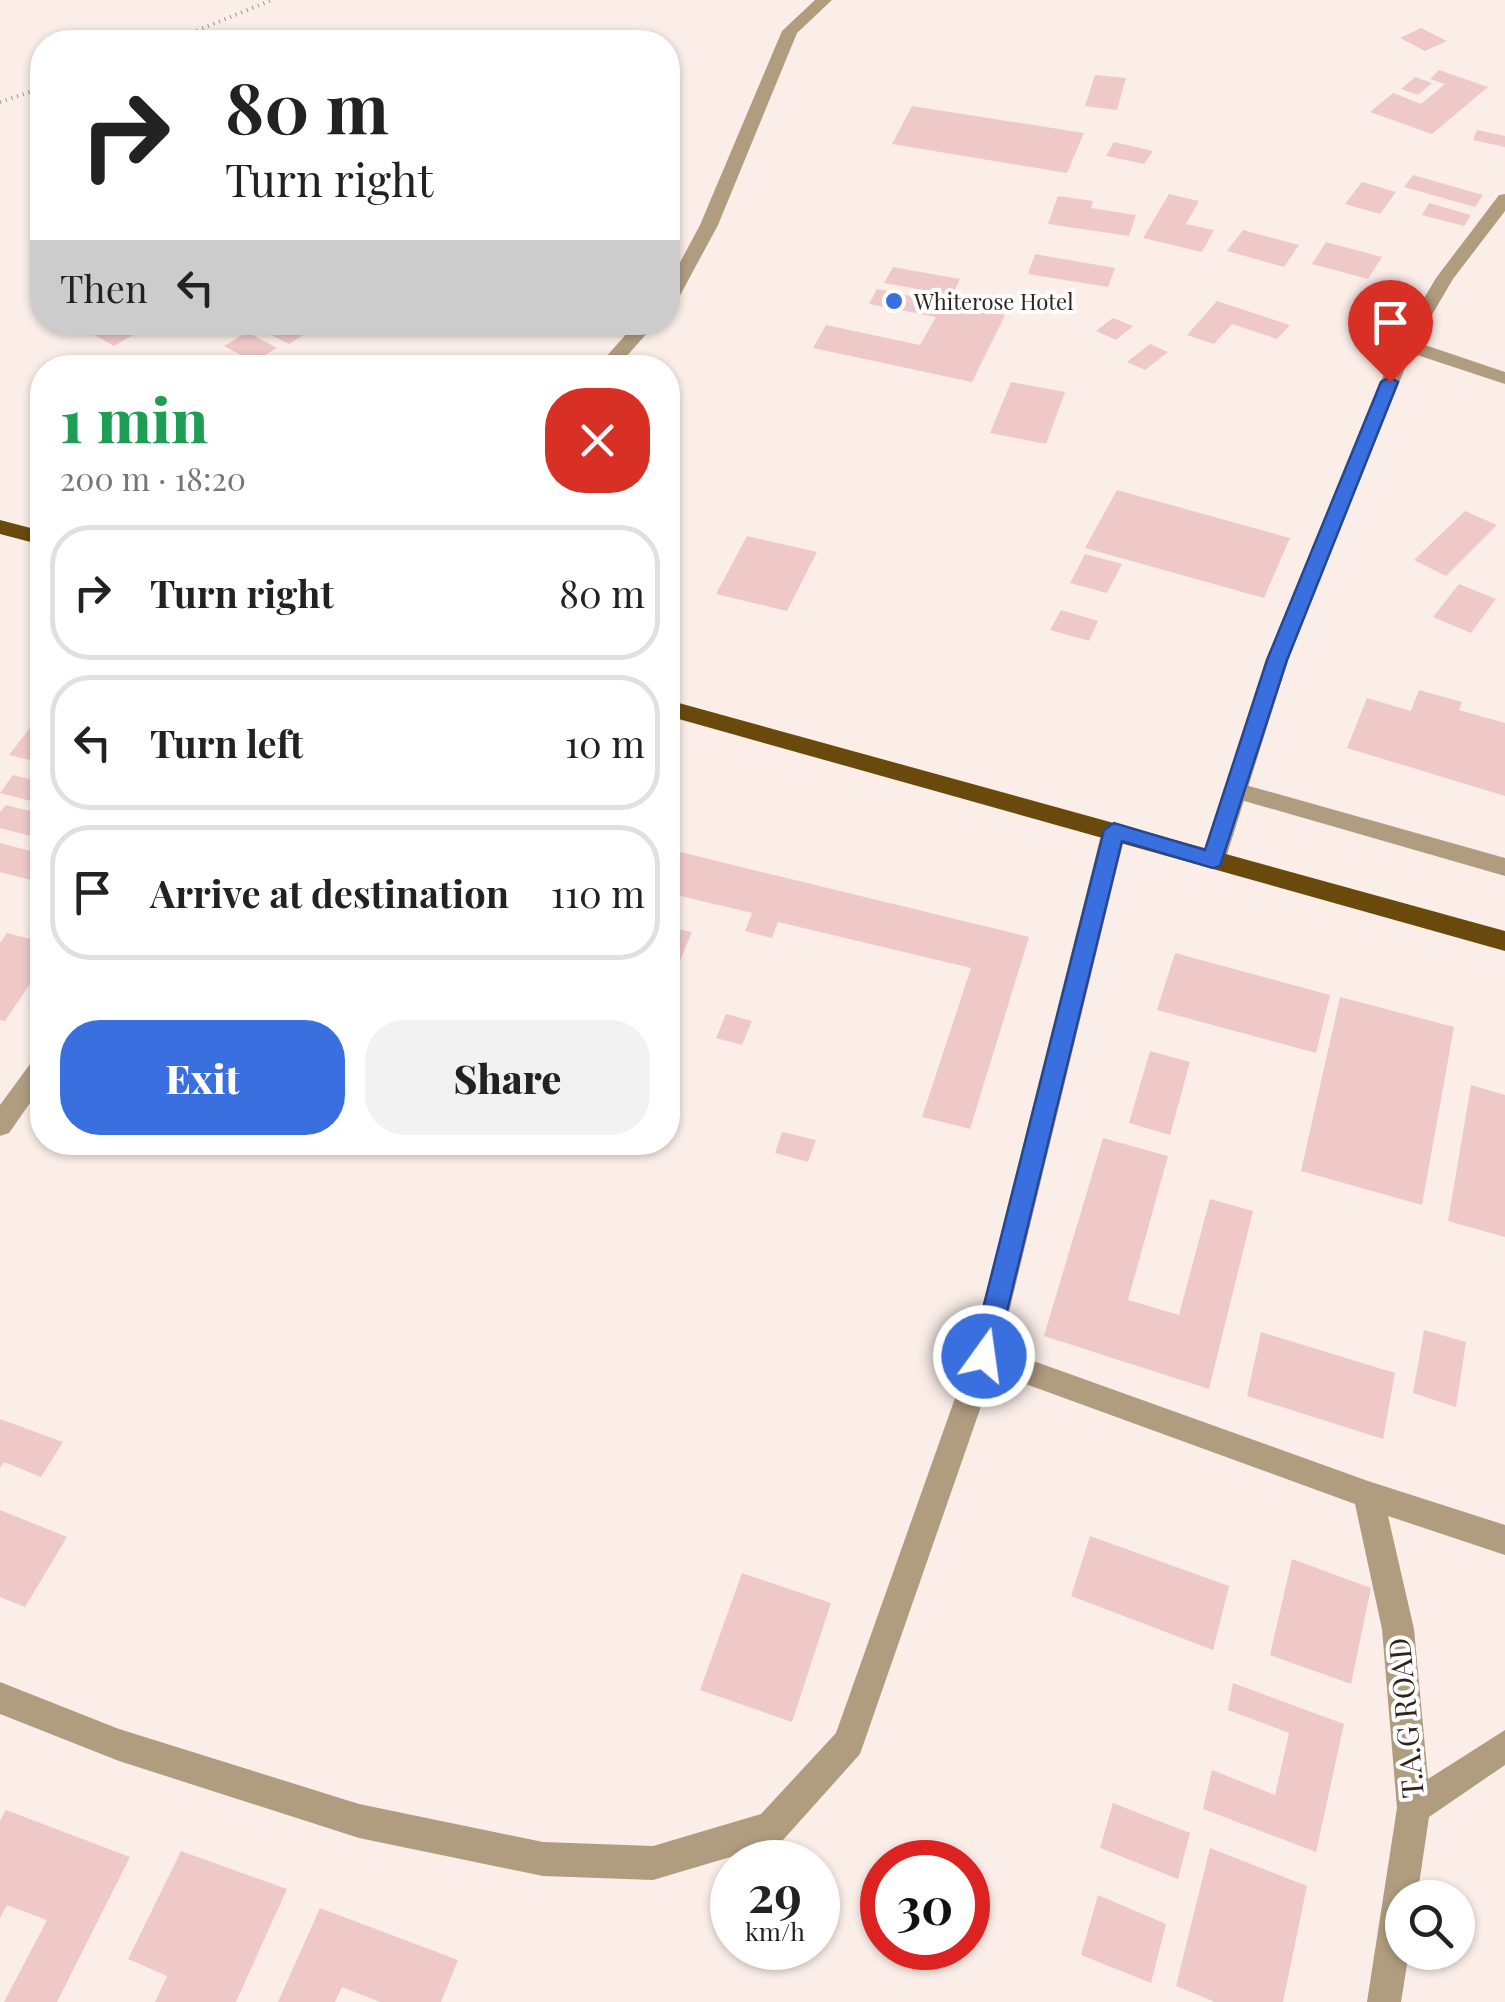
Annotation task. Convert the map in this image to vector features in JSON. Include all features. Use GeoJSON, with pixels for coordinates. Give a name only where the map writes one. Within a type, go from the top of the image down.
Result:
{"type":"FeatureCollection","features":[{"type":"Feature","properties":{"kind":"highway"},"geometry":{"type":"LineString","coordinates":[[0,527],[30,535]]}},
{"type":"Feature","properties":{"kind":"highway"},"geometry":{"type":"LineString","coordinates":[[680,711],[1505,941]]}},
{"type":"Feature","properties":{"kind":"street"},"geometry":{"type":"LineString","coordinates":[[680,278],[716,210],[765,84],[790,32],[824,0]]}},
{"type":"Feature","properties":{"kind":"street"},"geometry":{"type":"LineString","coordinates":[[1213,860],[1277,660],[1405,345],[1445,278],[1505,199]]}},
{"type":"Feature","properties":{"kind":"street"},"geometry":{"type":"LineString","coordinates":[[617,355],[636,335]]}},
{"type":"Feature","properties":{"kind":"street"},"geometry":{"type":"LineString","coordinates":[[1405,345],[1505,378]]}},
{"type":"Feature","properties":{"kind":"street"},"geometry":{"type":"LineString","coordinates":[[1235,790],[1505,867]]}},
{"type":"Feature","properties":{"kind":"street"},"geometry":{"type":"LineString","coordinates":[[0,1698],[118,1745],[359,1822],[544,1859],[653,1863],[771,1828],[849,1743],[984,1356],[1114,830]]}},
{"type":"Feature","properties":{"kind":"street"},"geometry":{"type":"LineString","coordinates":[[0,1125],[30,1084]]}},
{"type":"Feature","properties":{"kind":"street"},"geometry":{"type":"LineString","coordinates":[[984,1356],[1368,1495],[1505,1540]]}},
{"type":"Feature","properties":{"kind":"street","name":"T.A.G ROAD"},"geometry":{"type":"LineString","coordinates":[[1368,1495],[1398,1629],[1414,1808],[1384,2002]]}},
{"type":"Feature","properties":{"kind":"street"},"geometry":{"type":"LineString","coordinates":[[1414,1808],[1505,1746]]}},
{"type":"Feature","properties":{"kind":"path"},"geometry":{"type":"LineString","coordinates":[[198,30],[272,0]]}},
{"type":"Feature","properties":{"kind":"path"},"geometry":{"type":"LineString","coordinates":[[0,102],[30,92]]}},
{"type":"Feature","properties":{"kind":"building"},"geometry":{"type":"Polygon","coordinates":[[[1421,28],[1447,41],[1425,51],[1400,38],[1421,28]]]}},
{"type":"Feature","properties":{"kind":"building"},"geometry":{"type":"Polygon","coordinates":[[[1439,70],[1488,87],[1432,134],[1370,112],[1393,93],[1421,104],[1445,84],[1430,79],[1439,70]]]}},
{"type":"Feature","properties":{"kind":"building"},"geometry":{"type":"Polygon","coordinates":[[[1095,75],[1126,78],[1117,110],[1085,106],[1095,75]]]}},
{"type":"Feature","properties":{"kind":"building"},"geometry":{"type":"Polygon","coordinates":[[[1415,77],[1432,83],[1418,95],[1401,89],[1415,77]]]}},
{"type":"Feature","properties":{"kind":"building"},"geometry":{"type":"Polygon","coordinates":[[[912,106],[1084,133],[1067,173],[892,144],[912,106]]]}},
{"type":"Feature","properties":{"kind":"building"},"geometry":{"type":"Polygon","coordinates":[[[1477,130],[1505,136],[1505,147],[1473,140],[1477,130]]]}},
{"type":"Feature","properties":{"kind":"building"},"geometry":{"type":"Polygon","coordinates":[[[1114,142],[1153,151],[1144,164],[1106,156],[1114,142]]]}},
{"type":"Feature","properties":{"kind":"building"},"geometry":{"type":"Polygon","coordinates":[[[1413,175],[1483,195],[1475,207],[1404,187],[1413,175]]]}},
{"type":"Feature","properties":{"kind":"building"},"geometry":{"type":"Polygon","coordinates":[[[1362,182],[1396,192],[1380,214],[1345,204],[1362,182]]]}},
{"type":"Feature","properties":{"kind":"building"},"geometry":{"type":"Polygon","coordinates":[[[1169,194],[1199,201],[1186,224],[1214,230],[1202,252],[1143,238],[1169,194]]]}},
{"type":"Feature","properties":{"kind":"building"},"geometry":{"type":"Polygon","coordinates":[[[1058,196],[1093,201],[1091,208],[1136,215],[1129,236],[1048,224],[1058,196]]]}},
{"type":"Feature","properties":{"kind":"building"},"geometry":{"type":"Polygon","coordinates":[[[1429,203],[1471,215],[1464,226],[1422,215],[1429,203]]]}},
{"type":"Feature","properties":{"kind":"building"},"geometry":{"type":"Polygon","coordinates":[[[1243,230],[1299,245],[1284,267],[1227,251],[1243,230]]]}},
{"type":"Feature","properties":{"kind":"building"},"geometry":{"type":"Polygon","coordinates":[[[1326,242],[1382,257],[1368,279],[1312,264],[1326,242]]]}},
{"type":"Feature","properties":{"kind":"building"},"geometry":{"type":"Polygon","coordinates":[[[1035,254],[1115,268],[1108,287],[1028,274],[1035,254]]]}},
{"type":"Feature","properties":{"kind":"building"},"geometry":{"type":"Polygon","coordinates":[[[893,267],[960,279],[952,295],[884,283],[893,267]]]}},
{"type":"Feature","properties":{"kind":"building"},"geometry":{"type":"Polygon","coordinates":[[[877,289],[1005,315],[972,382],[813,348],[826,325],[920,345],[936,317],[869,304],[877,289]]]}},
{"type":"Feature","properties":{"kind":"building"},"geometry":{"type":"Polygon","coordinates":[[[1217,301],[1290,325],[1277,339],[1232,324],[1214,344],[1187,335],[1217,301]]]}},
{"type":"Feature","properties":{"kind":"building"},"geometry":{"type":"Polygon","coordinates":[[[1113,318],[1133,326],[1116,340],[1096,331],[1113,318]]]}},
{"type":"Feature","properties":{"kind":"building"},"geometry":{"type":"Polygon","coordinates":[[[94,335],[133,335],[114,346],[94,335]]]}},
{"type":"Feature","properties":{"kind":"building"},"geometry":{"type":"Polygon","coordinates":[[[242,335],[253,335],[277,348],[266,355],[241,355],[224,346],[242,335]]]}},
{"type":"Feature","properties":{"kind":"building"},"geometry":{"type":"Polygon","coordinates":[[[271,335],[303,335],[289,344],[271,335]]]}},
{"type":"Feature","properties":{"kind":"building"},"geometry":{"type":"Polygon","coordinates":[[[1150,344],[1168,352],[1145,370],[1127,362],[1150,344]]]}},
{"type":"Feature","properties":{"kind":"building"},"geometry":{"type":"Polygon","coordinates":[[[1011,382],[1065,392],[1046,444],[990,433],[1011,382]]]}},
{"type":"Feature","properties":{"kind":"building"},"geometry":{"type":"Polygon","coordinates":[[[1117,490],[1290,538],[1264,598],[1085,548],[1117,490]]]}},
{"type":"Feature","properties":{"kind":"building"},"geometry":{"type":"Polygon","coordinates":[[[1465,511],[1497,525],[1446,576],[1414,560],[1465,511]]]}},
{"type":"Feature","properties":{"kind":"building"},"geometry":{"type":"Polygon","coordinates":[[[747,536],[817,552],[787,611],[716,594],[747,536]]]}},
{"type":"Feature","properties":{"kind":"building"},"geometry":{"type":"Polygon","coordinates":[[[1085,554],[1122,564],[1107,593],[1070,583],[1085,554]]]}},
{"type":"Feature","properties":{"kind":"building"},"geometry":{"type":"Polygon","coordinates":[[[1459,584],[1496,599],[1471,633],[1433,617],[1459,584]]]}},
{"type":"Feature","properties":{"kind":"building"},"geometry":{"type":"Polygon","coordinates":[[[1061,610],[1098,621],[1089,641],[1050,630],[1061,610]]]}},
{"type":"Feature","properties":{"kind":"building"},"geometry":{"type":"Polygon","coordinates":[[[1419,690],[1462,702],[1459,710],[1505,723],[1505,796],[1347,748],[1367,698],[1411,711],[1419,690]]]}},
{"type":"Feature","properties":{"kind":"building"},"geometry":{"type":"Polygon","coordinates":[[[30,728],[30,760],[9,755],[30,728]]]}},
{"type":"Feature","properties":{"kind":"building"},"geometry":{"type":"Polygon","coordinates":[[[13,775],[30,779],[30,801],[0,793],[13,775]]]}},
{"type":"Feature","properties":{"kind":"building"},"geometry":{"type":"Polygon","coordinates":[[[6,805],[30,811],[30,836],[0,828],[0,812],[6,805]]]}},
{"type":"Feature","properties":{"kind":"building"},"geometry":{"type":"Polygon","coordinates":[[[0,843],[30,851],[30,880],[0,872],[0,843]]]}},
{"type":"Feature","properties":{"kind":"building"},"geometry":{"type":"Polygon","coordinates":[[[680,852],[1029,937],[970,1129],[922,1117],[971,968],[778,922],[772,938],[745,931],[752,913],[680,896],[680,852]]]}},
{"type":"Feature","properties":{"kind":"building"},"geometry":{"type":"Polygon","coordinates":[[[680,930],[692,932],[680,960],[680,930]]]}},
{"type":"Feature","properties":{"kind":"building"},"geometry":{"type":"Polygon","coordinates":[[[7,933],[30,939],[30,984],[5,1021],[0,1020],[0,943],[7,933]]]}},
{"type":"Feature","properties":{"kind":"building"},"geometry":{"type":"Polygon","coordinates":[[[1175,953],[1330,995],[1316,1053],[1157,1010],[1175,953]]]}},
{"type":"Feature","properties":{"kind":"building"},"geometry":{"type":"Polygon","coordinates":[[[1340,997],[1454,1027],[1422,1205],[1301,1171],[1340,997]]]}},
{"type":"Feature","properties":{"kind":"building"},"geometry":{"type":"Polygon","coordinates":[[[726,1014],[752,1021],[742,1045],[716,1038],[726,1014]]]}},
{"type":"Feature","properties":{"kind":"building"},"geometry":{"type":"Polygon","coordinates":[[[1150,1051],[1190,1062],[1170,1135],[1129,1123],[1150,1051]]]}},
{"type":"Feature","properties":{"kind":"building"},"geometry":{"type":"Polygon","coordinates":[[[1471,1085],[1505,1095],[1505,1237],[1448,1221],[1471,1085]]]}},
{"type":"Feature","properties":{"kind":"building"},"geometry":{"type":"Polygon","coordinates":[[[782,1132],[816,1140],[808,1162],[775,1153],[782,1132]]]}},
{"type":"Feature","properties":{"kind":"building"},"geometry":{"type":"Polygon","coordinates":[[[1103,1138],[1168,1156],[1128,1300],[1179,1315],[1210,1199],[1253,1211],[1209,1389],[1044,1336],[1103,1138]]]}},
{"type":"Feature","properties":{"kind":"building"},"geometry":{"type":"Polygon","coordinates":[[[1424,1330],[1466,1342],[1456,1407],[1413,1393],[1424,1330]]]}},
{"type":"Feature","properties":{"kind":"building"},"geometry":{"type":"Polygon","coordinates":[[[1261,1332],[1395,1373],[1383,1439],[1247,1396],[1261,1332]]]}},
{"type":"Feature","properties":{"kind":"building"},"geometry":{"type":"Polygon","coordinates":[[[0,1419],[63,1442],[41,1477],[4,1462],[0,1468],[0,1419]]]}},
{"type":"Feature","properties":{"kind":"building"},"geometry":{"type":"Polygon","coordinates":[[[0,1510],[67,1537],[25,1607],[0,1597],[0,1510]]]}},
{"type":"Feature","properties":{"kind":"building"},"geometry":{"type":"Polygon","coordinates":[[[1090,1536],[1229,1586],[1213,1650],[1071,1596],[1090,1536]]]}},
{"type":"Feature","properties":{"kind":"building"},"geometry":{"type":"Polygon","coordinates":[[[1292,1559],[1371,1588],[1351,1684],[1270,1655],[1292,1559]]]}},
{"type":"Feature","properties":{"kind":"building"},"geometry":{"type":"Polygon","coordinates":[[[742,1573],[831,1603],[792,1722],[700,1690],[742,1573]]]}},
{"type":"Feature","properties":{"kind":"building"},"geometry":{"type":"Polygon","coordinates":[[[1233,1683],[1344,1724],[1316,1852],[1203,1809],[1212,1770],[1275,1795],[1289,1733],[1228,1710],[1233,1683]]]}},
{"type":"Feature","properties":{"kind":"building"},"geometry":{"type":"Polygon","coordinates":[[[1113,1803],[1190,1833],[1178,1879],[1100,1848],[1113,1803]]]}},
{"type":"Feature","properties":{"kind":"building"},"geometry":{"type":"Polygon","coordinates":[[[6,1810],[130,1857],[57,2002],[4,2002],[47,1920],[7,1905],[0,1918],[0,1821],[6,1810]]]}},
{"type":"Feature","properties":{"kind":"building"},"geometry":{"type":"Polygon","coordinates":[[[1210,1848],[1307,1886],[1283,2002],[1215,2002],[1176,1986],[1210,1848]]]}},
{"type":"Feature","properties":{"kind":"building"},"geometry":{"type":"Polygon","coordinates":[[[181,1851],[287,1889],[236,2002],[155,2002],[167,1976],[128,1959],[181,1851]]]}},
{"type":"Feature","properties":{"kind":"building"},"geometry":{"type":"Polygon","coordinates":[[[1098,1895],[1166,1924],[1151,1983],[1081,1955],[1098,1895]]]}},
{"type":"Feature","properties":{"kind":"building"},"geometry":{"type":"Polygon","coordinates":[[[320,1908],[458,1960],[441,2002],[380,2002],[342,1987],[335,2002],[278,2002],[320,1908]]]}},
{"type":"Feature","properties":{"kind":"place","name":"Whiterose Hotel"},"geometry":{"type":"Point","coordinates":[894,301]}},
{"type":"Feature","properties":{"kind":"route"},"geometry":{"type":"LineString","coordinates":[[984,1356],[1114,830],[1213,860],[1277,660],[1342,492],[1390,382]]}}]}
